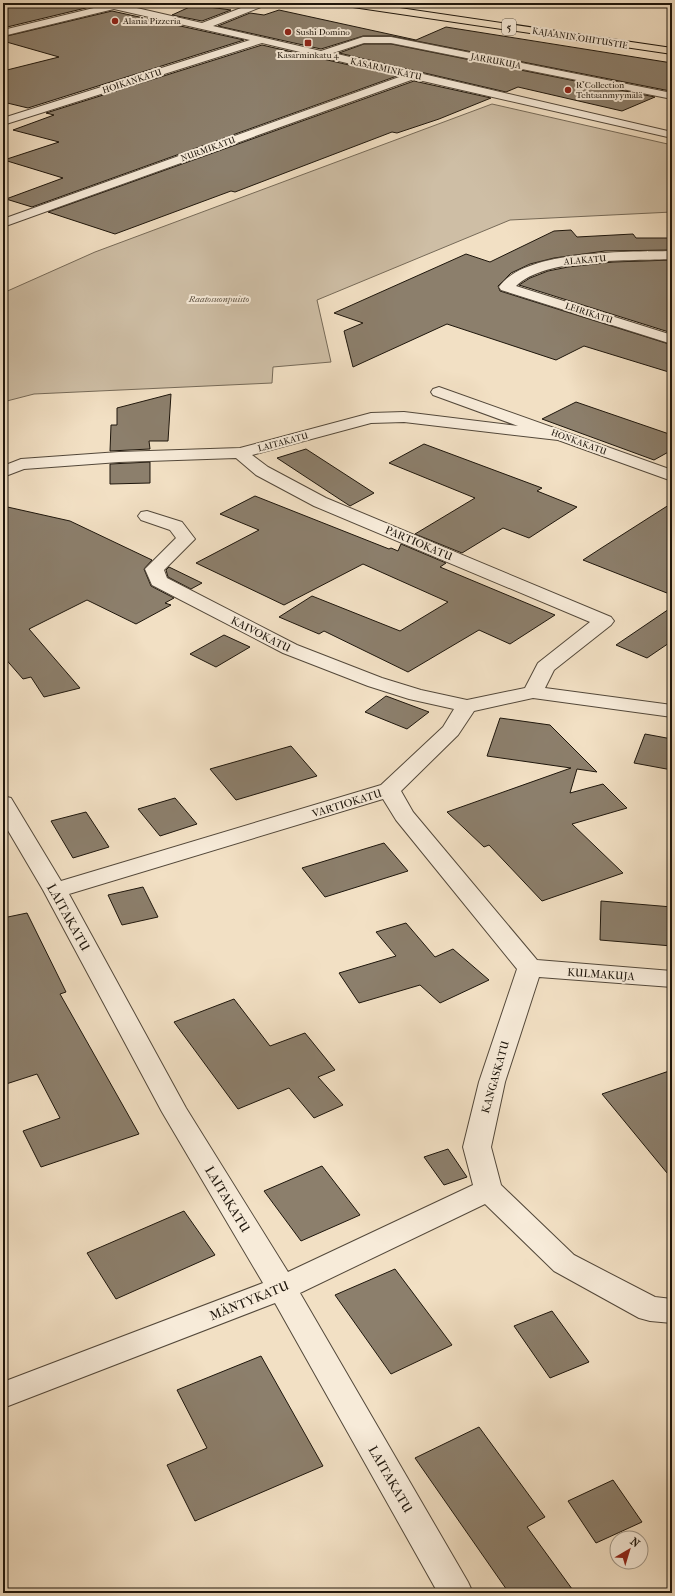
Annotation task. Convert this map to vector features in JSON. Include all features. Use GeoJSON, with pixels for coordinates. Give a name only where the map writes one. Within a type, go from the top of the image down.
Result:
{"type":"FeatureCollection","features":[{"type":"Feature","properties":{"kind":"highway","name":"KAJAANIN OHITUSTIE"},"geometry":{"type":"LineString","coordinates":[[346,3],[672,52]]}},
{"type":"Feature","properties":{"kind":"street","name":"KASARMINKATU"},"geometry":{"type":"LineString","coordinates":[[101,3],[672,135]]}},
{"type":"Feature","properties":{"kind":"street"},"geometry":{"type":"LineString","coordinates":[[204,26],[263,3]]}},
{"type":"Feature","properties":{"kind":"street"},"geometry":{"type":"LineString","coordinates":[[3,33],[115,6]]}},
{"type":"Feature","properties":{"kind":"street","name":"HOIKANKATU"},"geometry":{"type":"LineString","coordinates":[[3,122],[262,40]]}},
{"type":"Feature","properties":{"kind":"street","name":"JARRUKUJA"},"geometry":{"type":"LineString","coordinates":[[321,54],[363,40],[391,40],[672,96]]}},
{"type":"Feature","properties":{"kind":"street","name":"NURMIKATU"},"geometry":{"type":"LineString","coordinates":[[3,222],[414,75]]}},
{"type":"Feature","properties":{"kind":"street","name":"ALAKATU"},"geometry":{"type":"LineString","coordinates":[[506,287],[510,280],[522,273],[541,266],[561,262],[591,258],[672,255]]}},
{"type":"Feature","properties":{"kind":"street","name":"LEIRIKATU"},"geometry":{"type":"LineString","coordinates":[[506,287],[672,340]]}},
{"type":"Feature","properties":{"kind":"street","name":"HONKAKATU"},"geometry":{"type":"LineString","coordinates":[[438,392],[672,476]]}},
{"type":"Feature","properties":{"kind":"street","name":"LAITAKATU"},"geometry":{"type":"LineString","coordinates":[[3,472],[21,464],[120,457],[240,453],[371,418],[404,416],[562,436]]}},
{"type":"Feature","properties":{"kind":"street","name":"PARTIOKATU"},"geometry":{"type":"LineString","coordinates":[[240,453],[262,471],[320,502],[604,621],[545,667],[533,692]]}},
{"type":"Feature","properties":{"kind":"street","name":"KAIVOKATU"},"geometry":{"type":"LineString","coordinates":[[147,516],[176,526],[186,539],[154,569],[159,581],[290,649],[382,684],[416,695],[467,706]]}},
{"type":"Feature","properties":{"kind":"street"},"geometry":{"type":"LineString","coordinates":[[467,706],[533,692],[672,711]]}},
{"type":"Feature","properties":{"kind":"street","name":"VARTIOKATU"},"geometry":{"type":"LineString","coordinates":[[54,890],[389,790],[451,731],[467,706]]}},
{"type":"Feature","properties":{"kind":"street"},"geometry":{"type":"LineString","coordinates":[[389,790],[404,815],[530,968]]}},
{"type":"Feature","properties":{"kind":"street","name":"LAITAKATU"},"geometry":{"type":"LineString","coordinates":[[3,802],[54,890],[175,1112],[282,1288],[456,1593]]}},
{"type":"Feature","properties":{"kind":"street","name":"KULMAKUJA"},"geometry":{"type":"LineString","coordinates":[[530,968],[672,979]]}},
{"type":"Feature","properties":{"kind":"street","name":"KANGASKATU"},"geometry":{"type":"LineString","coordinates":[[488,1190],[477,1147],[492,1082],[530,968]]}},
{"type":"Feature","properties":{"kind":"street"},"geometry":{"type":"LineString","coordinates":[[488,1190],[564,1263],[650,1309],[672,1311]]}},
{"type":"Feature","properties":{"kind":"street","name":"MÄNTYKATU"},"geometry":{"type":"LineString","coordinates":[[3,1395],[62,1374],[282,1288],[488,1190]]}},
{"type":"Feature","properties":{"kind":"green space","name":"Raatosuonpuisto"},"geometry":{"type":"Polygon","coordinates":[[[492,104],[672,145],[672,212],[510,220],[317,300],[331,362],[273,367],[272,383],[34,394],[3,402],[3,293],[95,252],[492,104]]]}},
{"type":"Feature","properties":{"kind":"building"},"geometry":{"type":"Polygon","coordinates":[[[3,3],[64,3],[90,7],[3,28],[3,3]]]}},
{"type":"Feature","properties":{"kind":"building"},"geometry":{"type":"Polygon","coordinates":[[[194,5],[231,10],[202,21],[172,15],[194,5]]]}},
{"type":"Feature","properties":{"kind":"building"},"geometry":{"type":"Polygon","coordinates":[[[279,10],[416,40],[446,27],[672,63],[672,90],[670,91],[391,36],[363,36],[321,49],[218,26],[250,13],[264,15],[279,10]]]}},
{"type":"Feature","properties":{"kind":"building"},"geometry":{"type":"Polygon","coordinates":[[[112,11],[244,40],[28,108],[3,102],[3,71],[59,57],[3,41],[3,37],[112,11]]]}},
{"type":"Feature","properties":{"kind":"building"},"geometry":{"type":"Polygon","coordinates":[[[364,44],[391,44],[655,97],[622,111],[518,87],[506,92],[339,53],[364,44]]]}},
{"type":"Feature","properties":{"kind":"building"},"geometry":{"type":"Polygon","coordinates":[[[262,45],[397,76],[32,207],[6,199],[63,178],[4,160],[59,142],[13,130],[54,115],[46,113],[262,45]]]}},
{"type":"Feature","properties":{"kind":"building"},"geometry":{"type":"Polygon","coordinates":[[[414,81],[491,98],[439,119],[397,133],[392,132],[235,192],[231,191],[115,234],[48,212],[414,81]]]}},
{"type":"Feature","properties":{"kind":"building"},"geometry":{"type":"Polygon","coordinates":[[[571,230],[577,237],[633,234],[636,238],[672,238],[672,250],[605,251],[554,258],[530,264],[511,273],[498,286],[500,291],[672,345],[672,373],[584,346],[556,360],[447,324],[353,367],[344,331],[363,323],[334,313],[466,254],[490,262],[554,231],[571,230]]]}},
{"type":"Feature","properties":{"kind":"building"},"geometry":{"type":"Polygon","coordinates":[[[672,260],[672,333],[519,285],[530,278],[548,271],[568,267],[613,262],[672,260]]]}},
{"type":"Feature","properties":{"kind":"building"},"geometry":{"type":"Polygon","coordinates":[[[171,394],[168,441],[149,441],[150,449],[110,451],[111,425],[117,425],[117,408],[171,394]]]}},
{"type":"Feature","properties":{"kind":"building"},"geometry":{"type":"Polygon","coordinates":[[[576,402],[672,435],[672,450],[654,460],[542,419],[576,402]]]}},
{"type":"Feature","properties":{"kind":"building"},"geometry":{"type":"Polygon","coordinates":[[[424,444],[542,488],[537,491],[577,507],[529,538],[503,528],[462,553],[415,534],[475,498],[389,463],[424,444]]]}},
{"type":"Feature","properties":{"kind":"building"},"geometry":{"type":"Polygon","coordinates":[[[306,449],[374,493],[350,506],[277,458],[306,449]]]}},
{"type":"Feature","properties":{"kind":"building"},"geometry":{"type":"Polygon","coordinates":[[[150,462],[150,483],[110,484],[110,464],[150,462]]]}},
{"type":"Feature","properties":{"kind":"building"},"geometry":{"type":"Polygon","coordinates":[[[255,496],[389,549],[391,548],[398,551],[401,544],[446,563],[440,567],[555,615],[510,644],[479,630],[408,672],[324,631],[319,634],[279,617],[312,596],[400,631],[448,602],[363,564],[284,605],[196,563],[259,530],[220,514],[255,496]]]}},
{"type":"Feature","properties":{"kind":"building"},"geometry":{"type":"Polygon","coordinates":[[[672,503],[672,595],[583,560],[603,547],[672,503]]]}},
{"type":"Feature","properties":{"kind":"building"},"geometry":{"type":"Polygon","coordinates":[[[3,506],[70,521],[152,560],[144,569],[151,586],[174,598],[165,603],[171,605],[136,624],[87,600],[29,629],[80,688],[44,697],[31,677],[23,679],[3,656],[3,506]]]}},
{"type":"Feature","properties":{"kind":"building"},"geometry":{"type":"Polygon","coordinates":[[[169,567],[202,583],[191,589],[168,577],[166,570],[169,567]]]}},
{"type":"Feature","properties":{"kind":"building"},"geometry":{"type":"Polygon","coordinates":[[[672,607],[672,641],[647,658],[616,645],[672,607]]]}},
{"type":"Feature","properties":{"kind":"building"},"geometry":{"type":"Polygon","coordinates":[[[224,635],[250,647],[216,667],[190,654],[224,635]]]}},
{"type":"Feature","properties":{"kind":"building"},"geometry":{"type":"Polygon","coordinates":[[[386,696],[429,712],[407,729],[365,712],[386,696]]]}},
{"type":"Feature","properties":{"kind":"building"},"geometry":{"type":"Polygon","coordinates":[[[500,718],[550,725],[597,772],[577,769],[570,793],[603,784],[627,808],[572,824],[623,873],[542,901],[489,845],[484,847],[447,812],[571,768],[487,756],[500,718]]]}},
{"type":"Feature","properties":{"kind":"building"},"geometry":{"type":"Polygon","coordinates":[[[645,734],[672,739],[672,770],[634,763],[645,734]]]}},
{"type":"Feature","properties":{"kind":"building"},"geometry":{"type":"Polygon","coordinates":[[[291,746],[317,776],[236,800],[210,769],[291,746]]]}},
{"type":"Feature","properties":{"kind":"building"},"geometry":{"type":"Polygon","coordinates":[[[175,798],[197,824],[160,836],[138,809],[175,798]]]}},
{"type":"Feature","properties":{"kind":"building"},"geometry":{"type":"Polygon","coordinates":[[[86,812],[109,847],[73,858],[51,821],[86,812]]]}},
{"type":"Feature","properties":{"kind":"building"},"geometry":{"type":"Polygon","coordinates":[[[384,843],[408,871],[325,897],[302,868],[384,843]]]}},
{"type":"Feature","properties":{"kind":"building"},"geometry":{"type":"Polygon","coordinates":[[[143,887],[158,917],[122,925],[108,895],[143,887]]]}},
{"type":"Feature","properties":{"kind":"building"},"geometry":{"type":"Polygon","coordinates":[[[601,901],[672,907],[672,946],[600,940],[601,901]]]}},
{"type":"Feature","properties":{"kind":"building"},"geometry":{"type":"Polygon","coordinates":[[[27,913],[66,992],[60,994],[139,1134],[41,1167],[23,1131],[60,1118],[37,1074],[3,1085],[3,918],[27,913]]]}},
{"type":"Feature","properties":{"kind":"building"},"geometry":{"type":"Polygon","coordinates":[[[406,923],[435,957],[453,949],[489,980],[440,1003],[420,985],[359,1003],[339,973],[396,956],[376,932],[406,923]]]}},
{"type":"Feature","properties":{"kind":"building"},"geometry":{"type":"Polygon","coordinates":[[[234,999],[270,1046],[305,1033],[335,1070],[318,1077],[343,1105],[314,1118],[289,1088],[238,1109],[174,1022],[234,999]]]}},
{"type":"Feature","properties":{"kind":"building"},"geometry":{"type":"Polygon","coordinates":[[[672,1070],[672,1179],[602,1094],[672,1070]]]}},
{"type":"Feature","properties":{"kind":"building"},"geometry":{"type":"Polygon","coordinates":[[[448,1149],[467,1177],[444,1185],[424,1157],[448,1149]]]}},
{"type":"Feature","properties":{"kind":"building"},"geometry":{"type":"Polygon","coordinates":[[[322,1166],[360,1215],[301,1241],[264,1191],[322,1166]]]}},
{"type":"Feature","properties":{"kind":"building"},"geometry":{"type":"Polygon","coordinates":[[[184,1211],[215,1255],[116,1299],[87,1253],[184,1211]]]}},
{"type":"Feature","properties":{"kind":"building"},"geometry":{"type":"Polygon","coordinates":[[[395,1269],[452,1345],[391,1374],[335,1295],[395,1269]]]}},
{"type":"Feature","properties":{"kind":"building"},"geometry":{"type":"Polygon","coordinates":[[[552,1311],[589,1362],[550,1378],[514,1326],[552,1311]]]}},
{"type":"Feature","properties":{"kind":"building"},"geometry":{"type":"Polygon","coordinates":[[[261,1356],[323,1466],[195,1521],[167,1465],[207,1448],[177,1390],[261,1356]]]}},
{"type":"Feature","properties":{"kind":"building"},"geometry":{"type":"Polygon","coordinates":[[[479,1427],[545,1517],[527,1527],[575,1593],[509,1593],[415,1458],[479,1427]]]}},
{"type":"Feature","properties":{"kind":"building"},"geometry":{"type":"Polygon","coordinates":[[[613,1480],[642,1522],[624,1530],[609,1530],[609,1537],[596,1543],[568,1501],[613,1480]]]}},
{"type":"Feature","properties":{"kind":"place","name":"Alania Pizzeria"},"geometry":{"type":"Point","coordinates":[115,21]}},
{"type":"Feature","properties":{"kind":"place","name":"Sushi Domino"},"geometry":{"type":"Point","coordinates":[288,32]}},
{"type":"Feature","properties":{"kind":"place","name":"Kasarminkatu 4"},"geometry":{"type":"Point","coordinates":[308,43]}},
{"type":"Feature","properties":{"kind":"place","name":"R-Collection Tehtaanmyymälä"},"geometry":{"type":"Point","coordinates":[568,90]}}]}
